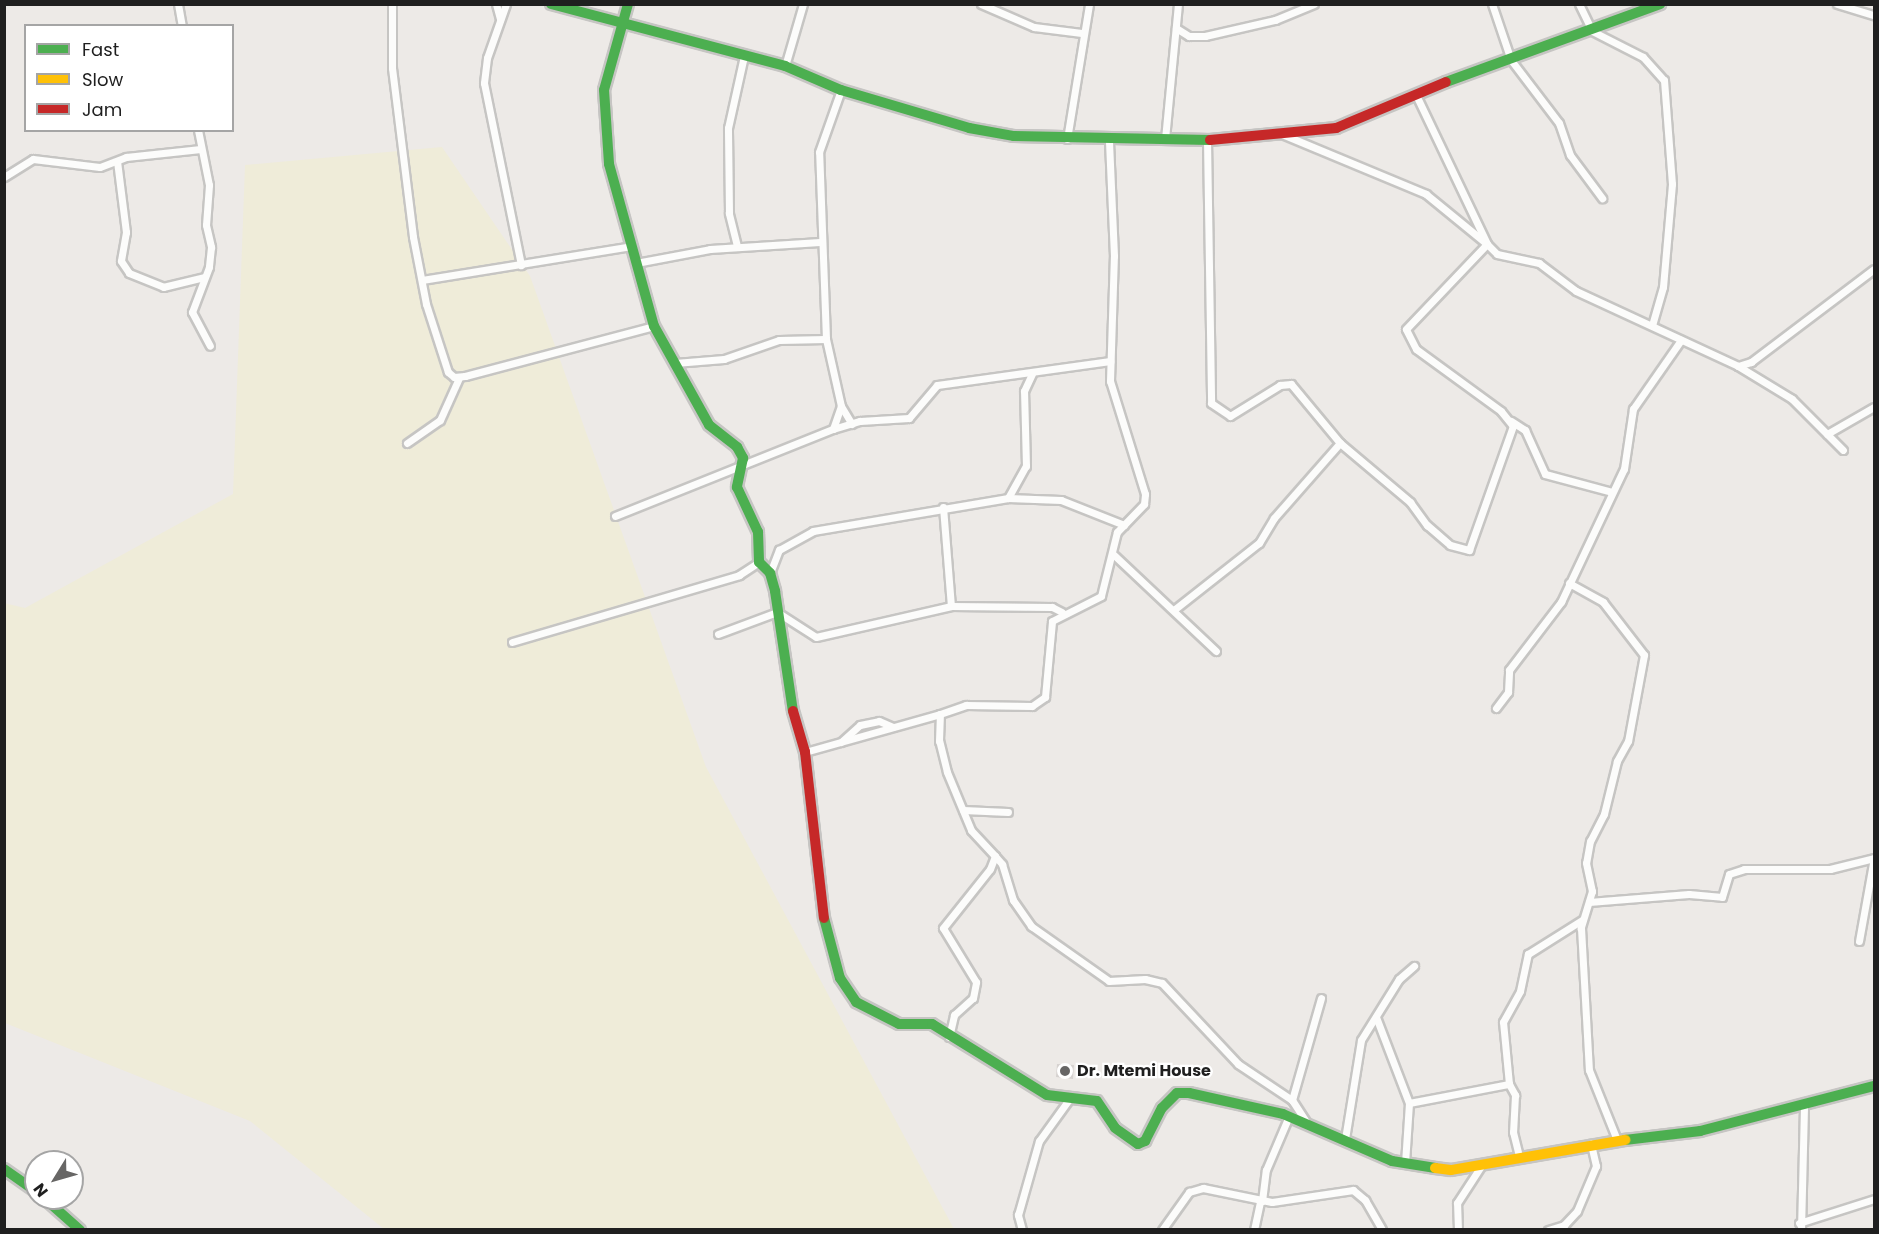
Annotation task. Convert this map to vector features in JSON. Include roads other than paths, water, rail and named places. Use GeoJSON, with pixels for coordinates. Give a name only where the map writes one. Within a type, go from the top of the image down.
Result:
{"type":"FeatureCollection","features":[{"type":"Feature","properties":{"kind":"street"},"geometry":{"type":"LineString","coordinates":[[178,4],[182,24]]}},
{"type":"Feature","properties":{"kind":"street"},"geometry":{"type":"LineString","coordinates":[[392,4],[392,68],[422,280],[448,372],[459,378],[654,326]]}},
{"type":"Feature","properties":{"kind":"street"},"geometry":{"type":"LineString","coordinates":[[496,4],[500,20]]}},
{"type":"Feature","properties":{"kind":"street"},"geometry":{"type":"LineString","coordinates":[[506,4],[484,83],[521,265]]}},
{"type":"Feature","properties":{"kind":"street"},"geometry":{"type":"LineString","coordinates":[[550,4],[594,18],[624,21],[744,57],[785,66],[841,90],[969,128],[1067,139],[1109,141],[1207,140],[1336,128],[1660,4]]}},
{"type":"Feature","properties":{"kind":"street"},"geometry":{"type":"LineString","coordinates":[[628,4],[603,108],[609,164],[654,326],[709,425],[741,451],[742,464],[737,488],[758,532],[759,562],[770,573]]}},
{"type":"Feature","properties":{"kind":"street"},"geometry":{"type":"LineString","coordinates":[[785,66],[803,4]]}},
{"type":"Feature","properties":{"kind":"street"},"geometry":{"type":"LineString","coordinates":[[981,4],[1034,27],[1082,33]]}},
{"type":"Feature","properties":{"kind":"street"},"geometry":{"type":"LineString","coordinates":[[1067,139],[1082,33],[1089,4]]}},
{"type":"Feature","properties":{"kind":"street"},"geometry":{"type":"LineString","coordinates":[[1166,139],[1178,4]]}},
{"type":"Feature","properties":{"kind":"street"},"geometry":{"type":"LineString","coordinates":[[1176,28],[1189,36],[1205,36],[1275,20],[1314,4]]}},
{"type":"Feature","properties":{"kind":"street"},"geometry":{"type":"LineString","coordinates":[[1492,4],[1511,60],[1559,123],[1570,154],[1602,198]]}},
{"type":"Feature","properties":{"kind":"street"},"geometry":{"type":"LineString","coordinates":[[1579,4],[1592,31],[1643,57],[1664,80],[1672,184],[1665,278],[1652,325]]}},
{"type":"Feature","properties":{"kind":"street"},"geometry":{"type":"LineString","coordinates":[[1837,4],[1875,15]]}},
{"type":"Feature","properties":{"kind":"street"},"geometry":{"type":"LineString","coordinates":[[736,246],[729,213],[728,128],[744,57]]}},
{"type":"Feature","properties":{"kind":"street"},"geometry":{"type":"LineString","coordinates":[[841,90],[819,152],[820,242],[826,339],[841,406],[852,424]]}},
{"type":"Feature","properties":{"kind":"street"},"geometry":{"type":"LineString","coordinates":[[1418,97],[1487,244]]}},
{"type":"Feature","properties":{"kind":"street"},"geometry":{"type":"LineString","coordinates":[[198,132],[209,185],[206,225],[211,247],[192,312],[210,346]]}},
{"type":"Feature","properties":{"kind":"street"},"geometry":{"type":"LineString","coordinates":[[1282,134],[1426,194],[1503,258],[1539,263],[1576,291],[1738,366],[1792,399],[1843,450]]}},
{"type":"Feature","properties":{"kind":"street"},"geometry":{"type":"LineString","coordinates":[[1207,140],[1211,403],[1230,416],[1280,385],[1291,384],[1340,443],[1410,502],[1427,525],[1450,545],[1469,550],[1510,438],[1511,421]]}},
{"type":"Feature","properties":{"kind":"street"},"geometry":{"type":"LineString","coordinates":[[805,752],[966,705],[1039,703],[1049,690],[1049,628],[1062,612],[1101,596],[1114,555],[1114,541],[1124,525],[1144,504],[1145,494],[1114,400],[1110,361],[1114,256],[1109,141]]}},
{"type":"Feature","properties":{"kind":"street"},"geometry":{"type":"LineString","coordinates":[[4,177],[33,159],[89,167],[201,148]]}},
{"type":"Feature","properties":{"kind":"street"},"geometry":{"type":"LineString","coordinates":[[117,161],[126,232],[121,261],[129,273],[163,287],[204,277]]}},
{"type":"Feature","properties":{"kind":"street"},"geometry":{"type":"LineString","coordinates":[[636,263],[736,246],[820,242]]}},
{"type":"Feature","properties":{"kind":"street"},"geometry":{"type":"LineString","coordinates":[[1487,244],[1406,329],[1422,355],[1525,430],[1545,474],[1612,492]]}},
{"type":"Feature","properties":{"kind":"street"},"geometry":{"type":"LineString","coordinates":[[422,280],[631,246]]}},
{"type":"Feature","properties":{"kind":"street"},"geometry":{"type":"LineString","coordinates":[[1738,366],[1751,362],[1875,269]]}},
{"type":"Feature","properties":{"kind":"street"},"geometry":{"type":"LineString","coordinates":[[675,363],[724,359],[779,340],[826,339]]}},
{"type":"Feature","properties":{"kind":"street"},"geometry":{"type":"LineString","coordinates":[[1496,708],[1508,692],[1509,670],[1556,610],[1629,458],[1633,408],[1681,340]]}},
{"type":"Feature","properties":{"kind":"street"},"geometry":{"type":"LineString","coordinates":[[615,516],[833,429],[852,424],[909,418],[937,385],[1032,374],[1110,361]]}},
{"type":"Feature","properties":{"kind":"street"},"geometry":{"type":"LineString","coordinates":[[1008,498],[1026,466],[1024,391],[1032,374]]}},
{"type":"Feature","properties":{"kind":"street"},"geometry":{"type":"LineString","coordinates":[[407,443],[440,420],[459,378]]}},
{"type":"Feature","properties":{"kind":"street"},"geometry":{"type":"LineString","coordinates":[[833,429],[841,406]]}},
{"type":"Feature","properties":{"kind":"street"},"geometry":{"type":"LineString","coordinates":[[1827,434],[1875,407]]}},
{"type":"Feature","properties":{"kind":"street"},"geometry":{"type":"LineString","coordinates":[[1175,609],[1259,543],[1274,518],[1340,443]]}},
{"type":"Feature","properties":{"kind":"street"},"geometry":{"type":"LineString","coordinates":[[1124,525],[1061,500],[1008,498],[943,507],[813,531],[779,550],[770,573],[791,710],[805,752],[819,853],[818,885],[845,987],[856,1002],[882,1018],[906,1025],[932,1024],[949,1037],[1021,1075],[1041,1092],[1097,1101],[1115,1128],[1138,1144],[1145,1142],[1156,1115],[1177,1093],[1208,1095],[1289,1116],[1405,1164],[1451,1170],[1480,1167],[1519,1156],[1591,1144],[1700,1131],[1875,1086]]}},
{"type":"Feature","properties":{"kind":"street"},"geometry":{"type":"LineString","coordinates":[[943,507],[951,606]]}},
{"type":"Feature","properties":{"kind":"street"},"geometry":{"type":"LineString","coordinates":[[1114,555],[1175,609],[1216,651]]}},
{"type":"Feature","properties":{"kind":"street"},"geometry":{"type":"LineString","coordinates":[[512,642],[739,575],[759,562]]}},
{"type":"Feature","properties":{"kind":"street"},"geometry":{"type":"LineString","coordinates":[[1569,582],[1603,602],[1644,655],[1628,741],[1588,850],[1593,886],[1582,920],[1582,1008],[1589,1070],[1617,1140]]}},
{"type":"Feature","properties":{"kind":"street"},"geometry":{"type":"LineString","coordinates":[[777,612],[816,637],[951,606],[1052,607],[1062,612]]}},
{"type":"Feature","properties":{"kind":"street"},"geometry":{"type":"LineString","coordinates":[[718,634],[777,612]]}},
{"type":"Feature","properties":{"kind":"street"},"geometry":{"type":"LineString","coordinates":[[940,714],[939,741],[971,830],[1002,864],[1013,900],[1031,926],[1108,981],[1162,983],[1238,1064],[1292,1100],[1307,1123]]}},
{"type":"Feature","properties":{"kind":"street"},"geometry":{"type":"LineString","coordinates":[[840,742],[860,725],[879,721],[893,727]]}},
{"type":"Feature","properties":{"kind":"street"},"geometry":{"type":"LineString","coordinates":[[963,810],[1008,812]]}},
{"type":"Feature","properties":{"kind":"street"},"geometry":{"type":"LineString","coordinates":[[949,1037],[954,1015],[973,998],[976,982],[943,928],[990,869],[995,855]]}},
{"type":"Feature","properties":{"kind":"street"},"geometry":{"type":"LineString","coordinates":[[1589,902],[1689,894],[1722,897],[1729,874],[1744,869],[1830,869],[1874,858],[1859,941]]}},
{"type":"Feature","properties":{"kind":"street"},"geometry":{"type":"LineString","coordinates":[[1519,1156],[1512,1132],[1515,1095],[1509,1084],[1503,1022],[1520,991],[1528,954],[1582,920]]}},
{"type":"Feature","properties":{"kind":"street"},"geometry":{"type":"LineString","coordinates":[[1345,1139],[1357,1053],[1399,979],[1414,966]]}},
{"type":"Feature","properties":{"kind":"street"},"geometry":{"type":"LineString","coordinates":[[1292,1100],[1320,998]]}},
{"type":"Feature","properties":{"kind":"street"},"geometry":{"type":"LineString","coordinates":[[1376,1017],[1409,1103],[1405,1164]]}},
{"type":"Feature","properties":{"kind":"street"},"geometry":{"type":"LineString","coordinates":[[1409,1103],[1509,1084]]}},
{"type":"Feature","properties":{"kind":"street"},"geometry":{"type":"LineString","coordinates":[[1022,1230],[1018,1215],[1039,1141],[1070,1098]]}},
{"type":"Feature","properties":{"kind":"street"},"geometry":{"type":"LineString","coordinates":[[1804,1106],[1800,1226],[1875,1199]]}},
{"type":"Feature","properties":{"kind":"street"},"geometry":{"type":"LineString","coordinates":[[1254,1230],[1266,1170],[1289,1116]]}},
{"type":"Feature","properties":{"kind":"street"},"geometry":{"type":"LineString","coordinates":[[1548,1230],[1564,1225],[1577,1211],[1596,1166],[1591,1144]]}},
{"type":"Feature","properties":{"kind":"street"},"geometry":{"type":"LineString","coordinates":[[1458,1230],[1457,1203],[1480,1167]]}},
{"type":"Feature","properties":{"kind":"street"},"geometry":{"type":"LineString","coordinates":[[4,1169],[24,1183]]}},
{"type":"Feature","properties":{"kind":"street"},"geometry":{"type":"LineString","coordinates":[[1162,1230],[1195,1189],[1261,1201],[1291,1202],[1353,1190],[1370,1207],[1382,1230]]}},
{"type":"Feature","properties":{"kind":"street"},"geometry":{"type":"LineString","coordinates":[[58,1210],[80,1230]]}},
{"type":"Feature","properties":{"kind":"place","name":"Dr. Mtemi House"},"geometry":{"type":"Point","coordinates":[1065,1071]}}]}
